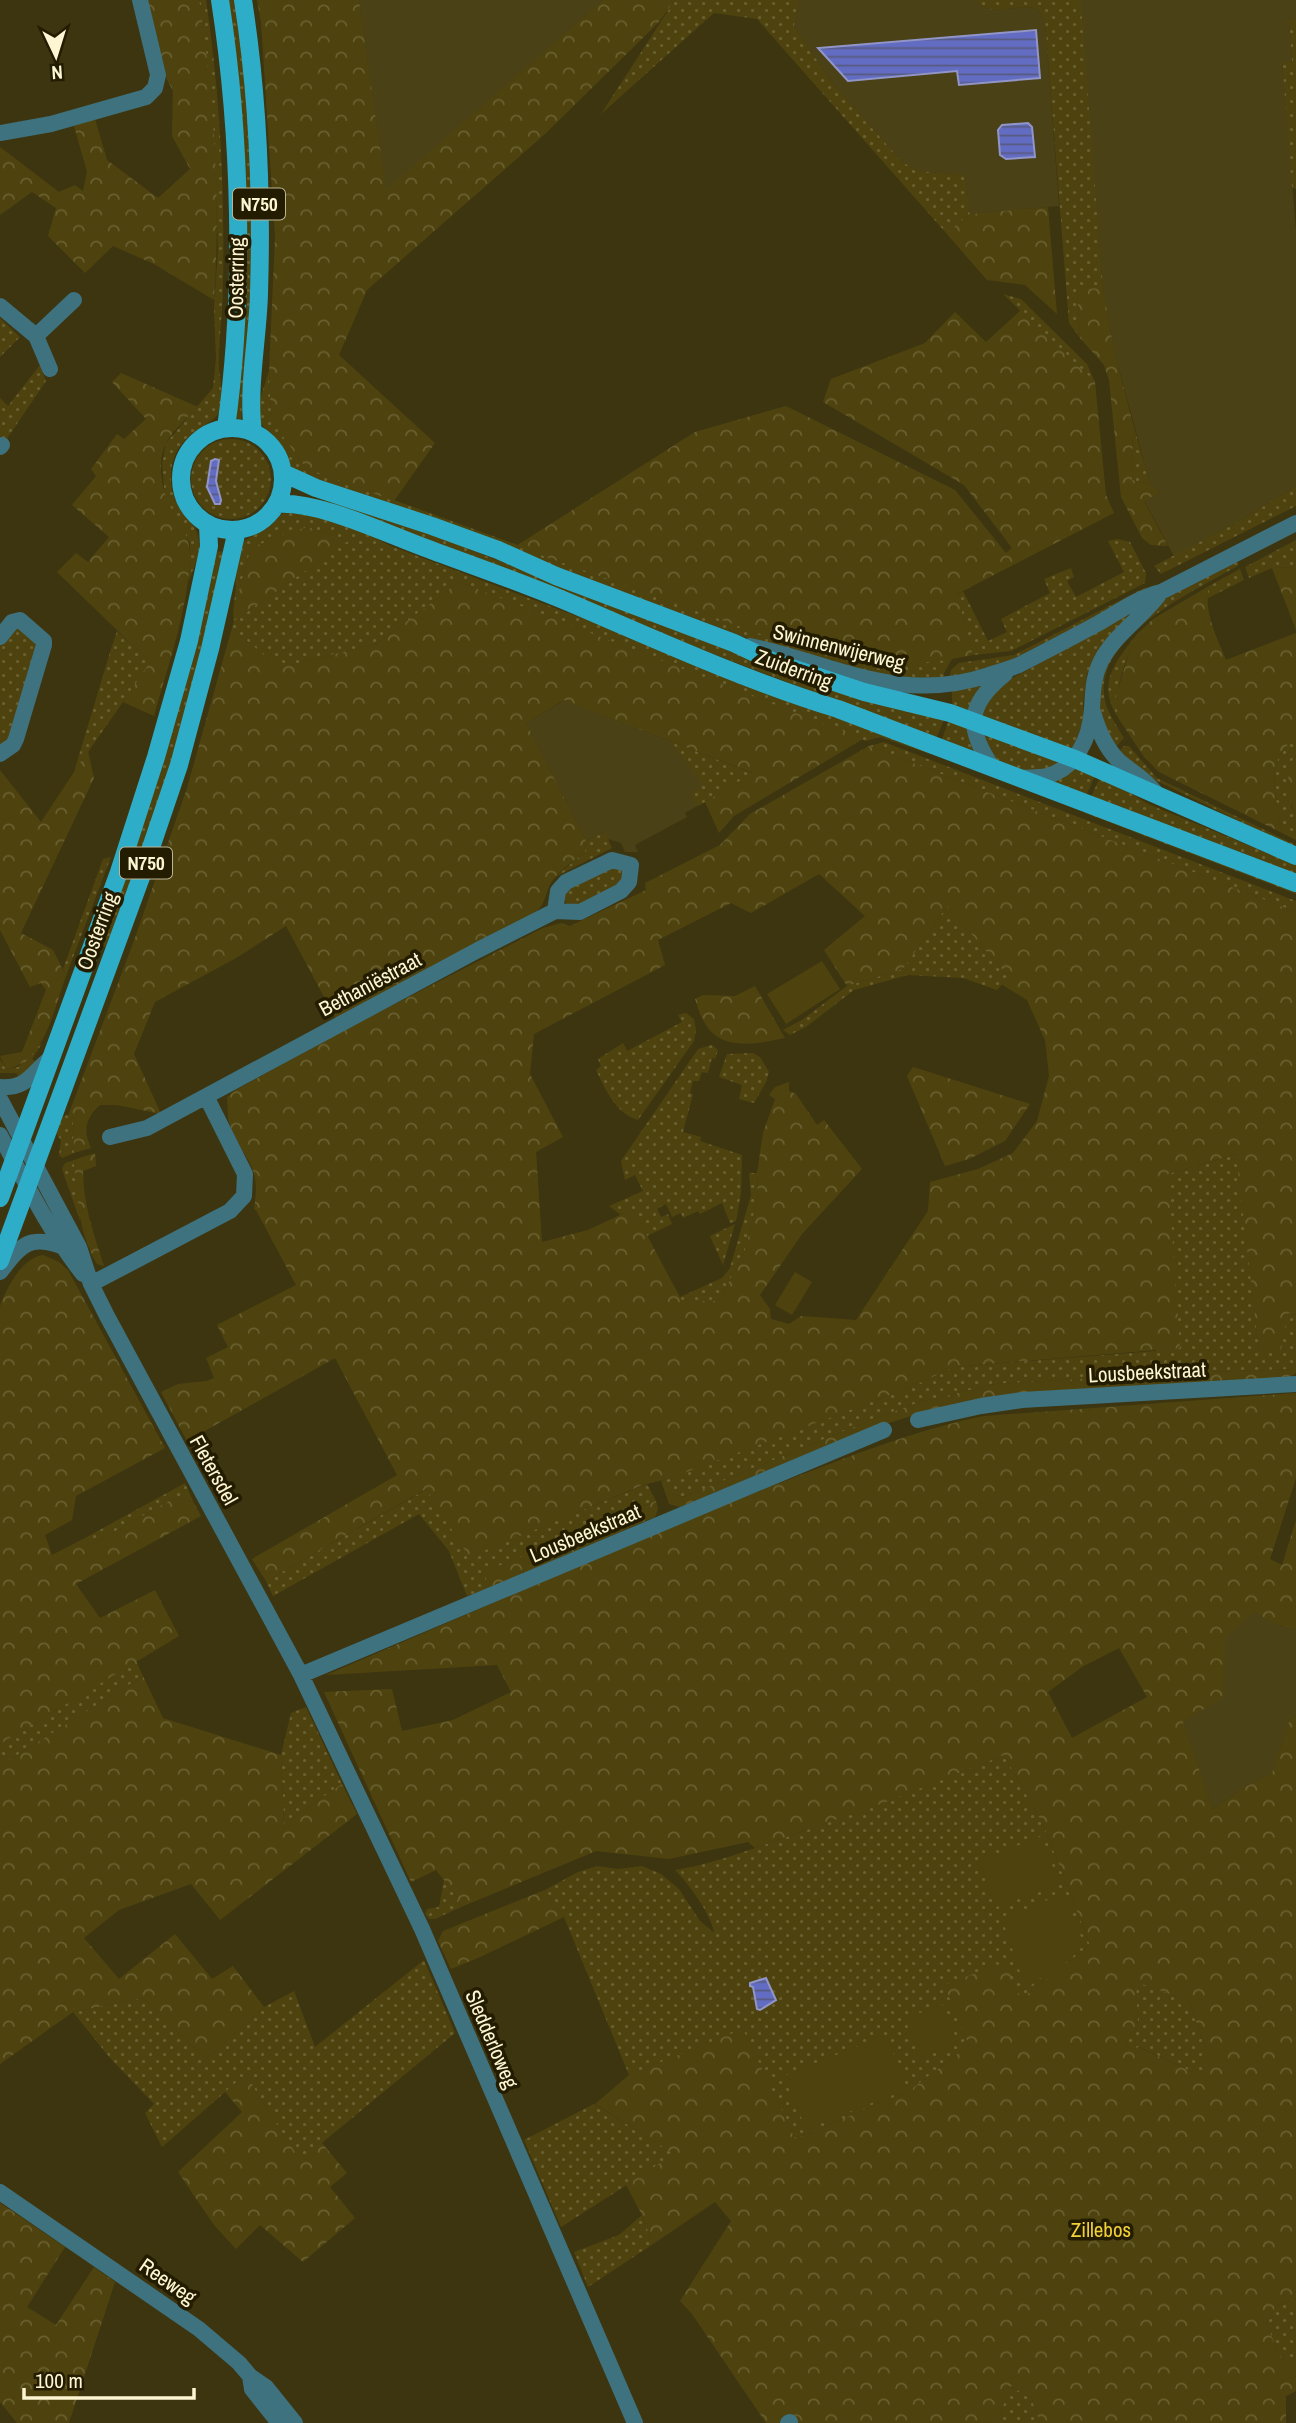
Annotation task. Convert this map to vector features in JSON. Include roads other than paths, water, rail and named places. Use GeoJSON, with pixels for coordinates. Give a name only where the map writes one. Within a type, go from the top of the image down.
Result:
{"type":"FeatureCollection","features":[{"type":"Feature","properties":{"kind":"main road","name":"Oosterring"},"geometry":{"type":"LineString","coordinates":[[220,0],[230,83],[237,228],[234,350],[226,428]]}},
{"type":"Feature","properties":{"kind":"main road","name":"Oosterring"},"geometry":{"type":"LineString","coordinates":[[243,0],[252,80],[260,227],[259,293],[251,407],[253,432]]}},
{"type":"Feature","properties":{"kind":"main road"},"geometry":{"type":"LineString","coordinates":[[226,428],[253,432],[262,437],[276,453],[283,473],[282,489],[277,503],[264,519],[256,524],[237,530],[208,525],[195,515],[186,502],[181,486],[181,470],[186,454],[210,432],[226,428]]}},
{"type":"Feature","properties":{"kind":"main road","name":"Zuiderring"},"geometry":{"type":"LineString","coordinates":[[283,473],[316,488],[498,550],[556,576],[734,643],[774,662],[864,692],[924,706],[974,722],[1075,759],[1296,856]]}},
{"type":"Feature","properties":{"kind":"main road","name":"Zuiderring"},"geometry":{"type":"LineString","coordinates":[[277,503],[305,504],[366,526],[579,606],[705,661],[1296,883]]}},
{"type":"Feature","properties":{"kind":"main road","name":"Oosterring"},"geometry":{"type":"LineString","coordinates":[[0,1198],[119,872],[156,757],[189,640],[209,546],[208,525]]}},
{"type":"Feature","properties":{"kind":"main road","name":"Oosterring"},"geometry":{"type":"LineString","coordinates":[[0,1261],[140,880],[179,765],[210,649],[237,530]]}},
{"type":"Feature","properties":{"kind":"street"},"geometry":{"type":"LineString","coordinates":[[0,133],[51,124],[146,97],[155,88],[158,75],[140,0]]}},
{"type":"Feature","properties":{"kind":"street"},"geometry":{"type":"LineString","coordinates":[[36,336],[74,300]]}},
{"type":"Feature","properties":{"kind":"street"},"geometry":{"type":"LineString","coordinates":[[0,306],[36,336],[50,369]]}},
{"type":"Feature","properties":{"kind":"street","name":"Swinnenwijerweg"},"geometry":{"type":"LineString","coordinates":[[734,643],[777,652],[877,682],[906,687],[950,686],[971,682],[1015,667],[1140,598],[1161,592],[1296,523]]}},
{"type":"Feature","properties":{"kind":"street","name":"Swinnenwijerweg"},"geometry":{"type":"LineString","coordinates":[[1075,759],[1086,738],[1092,710],[1094,678],[1100,662],[1111,645],[1151,606],[1161,592]]}},
{"type":"Feature","properties":{"kind":"street"},"geometry":{"type":"LineString","coordinates":[[0,637],[12,622],[20,620],[44,641],[44,645],[16,739],[7,751],[0,754]]}},
{"type":"Feature","properties":{"kind":"street","name":"Swinnenwijerweg"},"geometry":{"type":"LineString","coordinates":[[974,722],[976,708],[988,688],[1015,667]]}},
{"type":"Feature","properties":{"kind":"street","name":"Swinnenwijerweg"},"geometry":{"type":"LineString","coordinates":[[1092,710],[1100,733],[1117,760],[1148,782],[1156,794]]}},
{"type":"Feature","properties":{"kind":"street"},"geometry":{"type":"LineString","coordinates":[[974,722],[978,745],[993,768]]}},
{"type":"Feature","properties":{"kind":"street"},"geometry":{"type":"LineString","coordinates":[[1020,778],[1047,776],[1063,769],[1075,759]]}},
{"type":"Feature","properties":{"kind":"street","name":"Bethaniëstraat"},"geometry":{"type":"LineString","coordinates":[[110,1137],[147,1128],[207,1098],[555,911],[580,912],[621,891],[629,882],[636,862],[612,860],[566,882],[558,891],[555,911]]}},
{"type":"Feature","properties":{"kind":"street"},"geometry":{"type":"LineString","coordinates":[[0,1087],[14,1088],[27,1082],[38,1068],[51,1058]]}},
{"type":"Feature","properties":{"kind":"street"},"geometry":{"type":"LineString","coordinates":[[91,1284],[230,1211],[244,1196],[245,1174],[207,1098]]}},
{"type":"Feature","properties":{"kind":"street","name":"Fletersdel"},"geometry":{"type":"LineString","coordinates":[[0,1099],[79,1247],[91,1284]]}},
{"type":"Feature","properties":{"kind":"street","name":"Fletersdel"},"geometry":{"type":"LineString","coordinates":[[0,1135],[61,1246],[91,1284],[301,1675]]}},
{"type":"Feature","properties":{"kind":"street"},"geometry":{"type":"LineString","coordinates":[[0,1272],[22,1246],[29,1242],[50,1242],[61,1246]]}},
{"type":"Feature","properties":{"kind":"street","name":"Lousbeekstraat"},"geometry":{"type":"LineString","coordinates":[[918,1420],[1022,1400],[1296,1384]]}},
{"type":"Feature","properties":{"kind":"street","name":"Lousbeekstraat"},"geometry":{"type":"LineString","coordinates":[[301,1675],[884,1430]]}},
{"type":"Feature","properties":{"kind":"street","name":"Sledderloweg"},"geometry":{"type":"LineString","coordinates":[[301,1675],[422,1929],[635,2423]]}},
{"type":"Feature","properties":{"kind":"street","name":"Reeweg"},"geometry":{"type":"LineString","coordinates":[[0,2192],[200,2329],[250,2376],[266,2387],[295,2423]]}},
{"type":"Feature","properties":{"kind":"street"},"geometry":{"type":"LineString","coordinates":[[250,2376],[252,2389],[279,2423]]}},
{"type":"Feature","properties":{"kind":"water"},"geometry":{"type":"Polygon","coordinates":[[[1036,30],[1040,78],[959,85],[957,71],[848,81],[818,48],[1036,30]]]}},
{"type":"Feature","properties":{"kind":"water"},"geometry":{"type":"Polygon","coordinates":[[[1028,123],[1032,127],[1035,157],[1006,159],[1000,155],[998,130],[1002,125],[1028,123]]]}},
{"type":"Feature","properties":{"kind":"water"},"geometry":{"type":"Polygon","coordinates":[[[219,460],[216,481],[220,504],[215,504],[207,487],[211,461],[219,460]]]}},
{"type":"Feature","properties":{"kind":"water"},"geometry":{"type":"Polygon","coordinates":[[[766,1978],[776,2000],[760,2010],[757,2009],[750,1983],[766,1978]]]}},
{"type":"Feature","properties":{"kind":"park label","name":"Zillebos"},"geometry":{"type":"Point","coordinates":[1101,2229]}}]}
